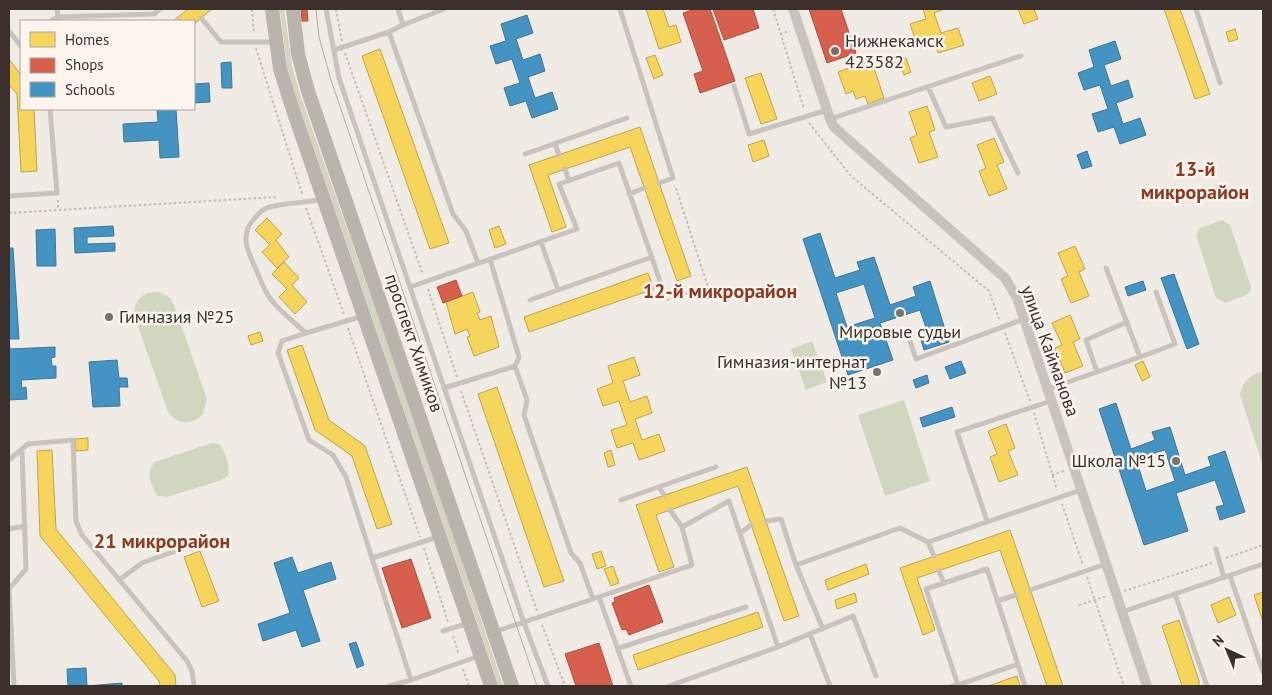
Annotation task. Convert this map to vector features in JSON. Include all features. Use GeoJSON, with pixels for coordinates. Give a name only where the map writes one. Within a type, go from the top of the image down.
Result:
{"type":"FeatureCollection","features":[{"type":"Feature","properties":{"kind":"main road"},"geometry":{"type":"LineString","coordinates":[[272,9],[275,42],[292,107],[491,686]]}},
{"type":"Feature","properties":{"kind":"main road","name":"проспект Химиков"},"geometry":{"type":"LineString","coordinates":[[293,9],[298,54],[308,92],[512,686]]}},
{"type":"Feature","properties":{"kind":"street","name":"улица Кайманова"},"geometry":{"type":"LineString","coordinates":[[793,9],[828,115],[834,127],[1005,278],[1017,298],[1147,686]]}},
{"type":"Feature","properties":{"kind":"lane"},"geometry":{"type":"LineString","coordinates":[[57,9],[58,17]]}},
{"type":"Feature","properties":{"kind":"lane"},"geometry":{"type":"LineString","coordinates":[[53,20],[58,17],[154,14],[160,9]]}},
{"type":"Feature","properties":{"kind":"lane"},"geometry":{"type":"LineString","coordinates":[[326,9],[339,78],[524,623],[548,686]]}},
{"type":"Feature","properties":{"kind":"lane"},"geometry":{"type":"LineString","coordinates":[[398,9],[403,25]]}},
{"type":"Feature","properties":{"kind":"lane"},"geometry":{"type":"LineString","coordinates":[[334,50],[389,32],[444,9]]}},
{"type":"Feature","properties":{"kind":"lane"},"geometry":{"type":"LineString","coordinates":[[620,9],[673,178],[659,183]]}},
{"type":"Feature","properties":{"kind":"lane"},"geometry":{"type":"LineString","coordinates":[[1196,9],[1220,83]]}},
{"type":"Feature","properties":{"kind":"lane"},"geometry":{"type":"LineString","coordinates":[[201,18],[221,42],[275,42]]}},
{"type":"Feature","properties":{"kind":"lane"},"geometry":{"type":"LineString","coordinates":[[9,31],[20,45]]}},
{"type":"Feature","properties":{"kind":"lane"},"geometry":{"type":"LineString","coordinates":[[389,32],[453,214],[466,230],[478,263]]}},
{"type":"Feature","properties":{"kind":"lane"},"geometry":{"type":"LineString","coordinates":[[734,86],[749,134],[828,115],[928,87],[1021,56]]}},
{"type":"Feature","properties":{"kind":"lane"},"geometry":{"type":"LineString","coordinates":[[928,87],[946,127],[992,118],[1018,174]]}},
{"type":"Feature","properties":{"kind":"lane"},"geometry":{"type":"LineString","coordinates":[[9,196],[57,193],[50,110]]}},
{"type":"Feature","properties":{"kind":"lane"},"geometry":{"type":"LineString","coordinates":[[525,154],[627,118]]}},
{"type":"Feature","properties":{"kind":"lane"},"geometry":{"type":"LineString","coordinates":[[555,143],[560,155]]}},
{"type":"Feature","properties":{"kind":"lane"},"geometry":{"type":"LineString","coordinates":[[410,287],[577,229],[558,184],[619,163],[661,284]]}},
{"type":"Feature","properties":{"kind":"lane"},"geometry":{"type":"LineString","coordinates":[[564,169],[569,181]]}},
{"type":"Feature","properties":{"kind":"lane"},"geometry":{"type":"LineString","coordinates":[[629,194],[644,188]]}},
{"type":"Feature","properties":{"kind":"lane"},"geometry":{"type":"LineString","coordinates":[[306,332],[285,315],[262,287],[245,241],[250,222],[260,212],[268,208],[305,204],[324,199]]}},
{"type":"Feature","properties":{"kind":"lane"},"geometry":{"type":"LineString","coordinates":[[541,242],[558,290]]}},
{"type":"Feature","properties":{"kind":"lane"},"geometry":{"type":"LineString","coordinates":[[530,300],[652,257]]}},
{"type":"Feature","properties":{"kind":"lane"},"geometry":{"type":"LineString","coordinates":[[490,259],[519,357],[515,366],[527,400],[524,414],[571,553],[580,563],[593,599]]}},
{"type":"Feature","properties":{"kind":"lane"},"geometry":{"type":"LineString","coordinates":[[1106,268],[1140,357]]}},
{"type":"Feature","properties":{"kind":"lane"},"geometry":{"type":"LineString","coordinates":[[1047,389],[1175,344],[1156,292]]}},
{"type":"Feature","properties":{"kind":"lane"},"geometry":{"type":"LineString","coordinates":[[363,315],[282,341],[278,352],[309,440],[333,455],[346,477],[411,680]]}},
{"type":"Feature","properties":{"kind":"lane"},"geometry":{"type":"LineString","coordinates":[[906,332],[916,359],[1024,319]]}},
{"type":"Feature","properties":{"kind":"lane"},"geometry":{"type":"LineString","coordinates":[[1097,372],[1086,340],[1127,322]]}},
{"type":"Feature","properties":{"kind":"lane"},"geometry":{"type":"LineString","coordinates":[[444,388],[515,366]]}},
{"type":"Feature","properties":{"kind":"lane"},"geometry":{"type":"LineString","coordinates":[[987,522],[957,432],[1051,401]]}},
{"type":"Feature","properties":{"kind":"lane"},"geometry":{"type":"LineString","coordinates":[[9,460],[28,444],[73,440],[76,522],[82,535],[187,661],[192,671],[194,686]]}},
{"type":"Feature","properties":{"kind":"lane"},"geometry":{"type":"LineString","coordinates":[[13,686],[9,589],[26,569],[22,449]]}},
{"type":"Feature","properties":{"kind":"lane"},"geometry":{"type":"LineString","coordinates":[[621,500],[716,467]]}},
{"type":"Feature","properties":{"kind":"lane"},"geometry":{"type":"LineString","coordinates":[[659,487],[664,496]]}},
{"type":"Feature","properties":{"kind":"lane"},"geometry":{"type":"LineString","coordinates":[[928,542],[1081,490]]}},
{"type":"Feature","properties":{"kind":"lane"},"geometry":{"type":"LineString","coordinates":[[682,527],[729,501],[778,647]]}},
{"type":"Feature","properties":{"kind":"lane"},"geometry":{"type":"LineString","coordinates":[[493,632],[692,565],[682,527],[670,510]]}},
{"type":"Feature","properties":{"kind":"lane"},"geometry":{"type":"LineString","coordinates":[[766,521],[781,519],[796,565],[823,629]]}},
{"type":"Feature","properties":{"kind":"lane"},"geometry":{"type":"LineString","coordinates":[[9,529],[25,526]]}},
{"type":"Feature","properties":{"kind":"lane"},"geometry":{"type":"LineString","coordinates":[[740,533],[751,526]]}},
{"type":"Feature","properties":{"kind":"lane"},"geometry":{"type":"LineString","coordinates":[[796,565],[900,528],[928,542],[934,556]]}},
{"type":"Feature","properties":{"kind":"lane"},"geometry":{"type":"LineString","coordinates":[[372,558],[440,536]]}},
{"type":"Feature","properties":{"kind":"lane"},"geometry":{"type":"LineString","coordinates":[[120,580],[142,563],[201,542]]}},
{"type":"Feature","properties":{"kind":"lane"},"geometry":{"type":"LineString","coordinates":[[1216,549],[1263,672]]}},
{"type":"Feature","properties":{"kind":"lane"},"geometry":{"type":"LineString","coordinates":[[1030,590],[1106,564]]}},
{"type":"Feature","properties":{"kind":"lane"},"geometry":{"type":"LineString","coordinates":[[1122,612],[1263,564]]}},
{"type":"Feature","properties":{"kind":"lane"},"geometry":{"type":"LineString","coordinates":[[1018,664],[955,685],[926,589],[987,569],[997,601],[1018,664],[1025,686]]}},
{"type":"Feature","properties":{"kind":"lane"},"geometry":{"type":"LineString","coordinates":[[939,571],[944,583]]}},
{"type":"Feature","properties":{"kind":"lane"},"geometry":{"type":"LineString","coordinates":[[1175,594],[1207,686]]}},
{"type":"Feature","properties":{"kind":"lane"},"geometry":{"type":"LineString","coordinates":[[997,601],[1016,595]]}},
{"type":"Feature","properties":{"kind":"lane"},"geometry":{"type":"LineString","coordinates":[[599,597],[620,648],[631,686]]}},
{"type":"Feature","properties":{"kind":"lane"},"geometry":{"type":"LineString","coordinates":[[620,648],[746,607]]}},
{"type":"Feature","properties":{"kind":"lane"},"geometry":{"type":"LineString","coordinates":[[669,686],[778,647],[853,616],[876,676]]}},
{"type":"Feature","properties":{"kind":"lane"},"geometry":{"type":"LineString","coordinates":[[443,631],[469,623]]}},
{"type":"Feature","properties":{"kind":"lane"},"geometry":{"type":"LineString","coordinates":[[810,634],[830,686]]}},
{"type":"Feature","properties":{"kind":"lane"},"geometry":{"type":"LineString","coordinates":[[389,686],[480,656]]}},
{"type":"Feature","properties":{"kind":"path"},"geometry":{"type":"LineString","coordinates":[[252,9],[254,41],[276,118],[470,686]]}},
{"type":"Feature","properties":{"kind":"path"},"geometry":{"type":"LineString","coordinates":[[336,9],[343,47],[426,282],[539,618],[565,686]]}},
{"type":"Feature","properties":{"kind":"path"},"geometry":{"type":"LineString","coordinates":[[661,284],[666,300],[708,286],[673,178]]}},
{"type":"Feature","properties":{"kind":"path"},"geometry":{"type":"LineString","coordinates":[[57,193],[58,210]]}},
{"type":"Feature","properties":{"kind":"path"},"geometry":{"type":"LineString","coordinates":[[9,213],[283,197]]}},
{"type":"Feature","properties":{"kind":"path"},"geometry":{"type":"LineString","coordinates":[[1079,604],[1263,545]]}},
{"type":"Feature","properties":{"kind":"path"},"geometry":{"type":"LineString","coordinates":[[370,686],[377,686]]}},
{"type":"Feature","properties":{"kind":"green space"},"geometry":{"type":"Polygon","coordinates":[[[280,9],[284,9],[292,66],[300,94],[441,498],[503,686],[499,686],[296,96],[287,67],[280,9]]]}},
{"type":"Feature","properties":{"kind":"green space"},"geometry":{"type":"Polygon","coordinates":[[[1222,220],[1230,225],[1251,287],[1250,292],[1246,295],[1225,303],[1216,298],[1196,235],[1200,228],[1222,220]]]}},
{"type":"Feature","properties":{"kind":"green space"},"geometry":{"type":"Polygon","coordinates":[[[160,292],[170,298],[174,305],[207,399],[203,414],[194,421],[180,422],[168,412],[134,315],[134,310],[141,297],[145,294],[160,292]]]}},
{"type":"Feature","properties":{"kind":"green space"},"geometry":{"type":"Polygon","coordinates":[[[812,341],[827,382],[806,390],[791,349],[812,341]]]}},
{"type":"Feature","properties":{"kind":"green space"},"geometry":{"type":"Polygon","coordinates":[[[1263,372],[1263,466],[1240,395],[1247,379],[1263,372]]]}},
{"type":"Feature","properties":{"kind":"green space"},"geometry":{"type":"Polygon","coordinates":[[[904,400],[930,481],[885,496],[858,415],[904,400]]]}},
{"type":"Feature","properties":{"kind":"green space"},"geometry":{"type":"Polygon","coordinates":[[[212,443],[219,444],[224,451],[228,463],[228,475],[222,480],[167,497],[158,496],[150,479],[150,470],[155,462],[212,443]]]}},
{"type":"Feature","properties":{"kind":"building: Homes"},"geometry":{"type":"Polygon","coordinates":[[[188,9],[212,9],[195,23],[195,20],[174,20],[188,9]]]}},
{"type":"Feature","properties":{"kind":"building: Homes"},"geometry":{"type":"Polygon","coordinates":[[[646,9],[663,9],[669,27],[676,25],[681,42],[659,49],[646,9]]]}},
{"type":"Feature","properties":{"kind":"building: Homes"},"geometry":{"type":"Polygon","coordinates":[[[923,9],[945,9],[934,13],[941,33],[958,28],[964,45],[938,53],[932,36],[916,42],[910,24],[926,19],[923,9]]]}},
{"type":"Feature","properties":{"kind":"building: Homes"},"geometry":{"type":"Polygon","coordinates":[[[1018,9],[1034,9],[1038,19],[1024,24],[1018,9]]]}},
{"type":"Feature","properties":{"kind":"building: Homes"},"geometry":{"type":"Polygon","coordinates":[[[1164,9],[1180,9],[1210,94],[1195,99],[1164,9]]]}},
{"type":"Feature","properties":{"kind":"building: Homes"},"geometry":{"type":"Polygon","coordinates":[[[1235,29],[1238,39],[1229,42],[1226,32],[1235,29]]]}},
{"type":"Feature","properties":{"kind":"building: Homes"},"geometry":{"type":"Polygon","coordinates":[[[380,49],[449,243],[430,249],[362,56],[380,49]]]}},
{"type":"Feature","properties":{"kind":"building: Homes"},"geometry":{"type":"Polygon","coordinates":[[[655,55],[663,75],[654,79],[646,58],[655,55]]]}},
{"type":"Feature","properties":{"kind":"building: Homes"},"geometry":{"type":"Polygon","coordinates":[[[906,58],[911,72],[904,75],[899,61],[906,58]]]}},
{"type":"Feature","properties":{"kind":"building: Homes"},"geometry":{"type":"Polygon","coordinates":[[[9,59],[20,74],[20,110],[34,110],[37,171],[21,172],[17,94],[9,85],[9,59]]]}},
{"type":"Feature","properties":{"kind":"building: Homes"},"geometry":{"type":"Polygon","coordinates":[[[868,61],[870,66],[873,65],[884,98],[868,104],[865,96],[856,99],[853,91],[846,94],[838,72],[868,61]]]}},
{"type":"Feature","properties":{"kind":"building: Homes"},"geometry":{"type":"Polygon","coordinates":[[[761,73],[777,119],[761,124],[745,78],[761,73]]]}},
{"type":"Feature","properties":{"kind":"building: Homes"},"geometry":{"type":"Polygon","coordinates":[[[990,76],[997,94],[979,101],[972,83],[990,76]]]}},
{"type":"Feature","properties":{"kind":"building: Homes"},"geometry":{"type":"Polygon","coordinates":[[[927,106],[935,130],[929,132],[938,157],[919,163],[910,138],[917,135],[909,112],[927,106]]]}},
{"type":"Feature","properties":{"kind":"building: Homes"},"geometry":{"type":"Polygon","coordinates":[[[640,127],[691,276],[677,281],[630,147],[548,175],[566,227],[552,232],[529,165],[640,127]]]}},
{"type":"Feature","properties":{"kind":"building: Homes"},"geometry":{"type":"Polygon","coordinates":[[[994,138],[1004,162],[997,165],[1007,189],[989,196],[979,171],[986,168],[977,145],[994,138]]]}},
{"type":"Feature","properties":{"kind":"building: Homes"},"geometry":{"type":"Polygon","coordinates":[[[764,140],[769,156],[753,162],[748,145],[764,140]]]}},
{"type":"Feature","properties":{"kind":"building: Homes"},"geometry":{"type":"Polygon","coordinates":[[[267,218],[282,234],[276,240],[289,257],[277,268],[262,252],[270,245],[255,230],[267,218]]]}},
{"type":"Feature","properties":{"kind":"building: Homes"},"geometry":{"type":"Polygon","coordinates":[[[499,226],[506,244],[495,248],[489,230],[499,226]]]}},
{"type":"Feature","properties":{"kind":"building: Homes"},"geometry":{"type":"Polygon","coordinates":[[[1075,246],[1085,269],[1079,272],[1089,296],[1071,303],[1061,279],[1068,276],[1058,253],[1075,246]]]}},
{"type":"Feature","properties":{"kind":"building: Homes"},"geometry":{"type":"Polygon","coordinates":[[[284,262],[299,278],[292,285],[307,302],[295,314],[279,297],[287,289],[272,274],[284,262]]]}},
{"type":"Feature","properties":{"kind":"building: Homes"},"geometry":{"type":"Polygon","coordinates":[[[648,273],[654,289],[529,332],[524,317],[648,273]]]}},
{"type":"Feature","properties":{"kind":"building: Homes"},"geometry":{"type":"Polygon","coordinates":[[[473,292],[480,312],[477,313],[480,320],[491,316],[499,347],[474,356],[467,337],[470,336],[467,329],[455,334],[446,302],[473,292]]]}},
{"type":"Feature","properties":{"kind":"building: Homes"},"geometry":{"type":"Polygon","coordinates":[[[1070,315],[1080,339],[1073,342],[1083,366],[1065,373],[1055,348],[1062,345],[1052,323],[1070,315]]]}},
{"type":"Feature","properties":{"kind":"building: Homes"},"geometry":{"type":"Polygon","coordinates":[[[260,332],[263,341],[251,345],[248,336],[260,332]]]}},
{"type":"Feature","properties":{"kind":"building: Homes"},"geometry":{"type":"Polygon","coordinates":[[[302,345],[329,420],[365,446],[392,524],[377,529],[352,456],[315,430],[287,350],[302,345]]]}},
{"type":"Feature","properties":{"kind":"building: Homes"},"geometry":{"type":"Polygon","coordinates":[[[634,357],[640,375],[623,381],[630,402],[647,396],[652,413],[635,419],[642,440],[659,434],[665,451],[639,460],[633,443],[617,448],[611,430],[627,425],[619,401],[603,406],[597,389],[613,383],[608,366],[634,357]]]}},
{"type":"Feature","properties":{"kind":"building: Homes"},"geometry":{"type":"Polygon","coordinates":[[[1143,361],[1150,377],[1142,381],[1135,365],[1143,361]]]}},
{"type":"Feature","properties":{"kind":"building: Homes"},"geometry":{"type":"Polygon","coordinates":[[[497,387],[564,581],[544,587],[478,394],[497,387]]]}},
{"type":"Feature","properties":{"kind":"building: Homes"},"geometry":{"type":"Polygon","coordinates":[[[1006,424],[1015,448],[1008,451],[1018,475],[999,482],[990,457],[997,454],[988,431],[1006,424]]]}},
{"type":"Feature","properties":{"kind":"building: Homes"},"geometry":{"type":"Polygon","coordinates":[[[88,438],[88,450],[76,451],[75,439],[88,438]]]}},
{"type":"Feature","properties":{"kind":"building: Homes"},"geometry":{"type":"Polygon","coordinates":[[[52,450],[56,529],[175,675],[176,686],[160,686],[159,681],[40,536],[37,451],[52,450]]]}},
{"type":"Feature","properties":{"kind":"building: Homes"},"geometry":{"type":"Polygon","coordinates":[[[611,450],[615,465],[608,467],[604,453],[611,450]]]}},
{"type":"Feature","properties":{"kind":"building: Homes"},"geometry":{"type":"Polygon","coordinates":[[[747,467],[799,616],[784,621],[738,486],[656,515],[674,567],[659,572],[636,505],[747,467]]]}},
{"type":"Feature","properties":{"kind":"building: Homes"},"geometry":{"type":"Polygon","coordinates":[[[1010,530],[1063,686],[1047,686],[1000,550],[917,578],[935,630],[923,635],[900,568],[1010,530]]]}},
{"type":"Feature","properties":{"kind":"building: Homes"},"geometry":{"type":"Polygon","coordinates":[[[200,551],[219,601],[202,607],[184,557],[200,551]]]}},
{"type":"Feature","properties":{"kind":"building: Homes"},"geometry":{"type":"Polygon","coordinates":[[[601,551],[606,566],[597,569],[592,554],[601,551]]]}},
{"type":"Feature","properties":{"kind":"building: Homes"},"geometry":{"type":"Polygon","coordinates":[[[866,564],[869,574],[828,590],[825,580],[866,564]]]}},
{"type":"Feature","properties":{"kind":"building: Homes"},"geometry":{"type":"Polygon","coordinates":[[[613,566],[619,583],[611,586],[604,569],[613,566]]]}},
{"type":"Feature","properties":{"kind":"building: Homes"},"geometry":{"type":"Polygon","coordinates":[[[1263,592],[1263,622],[1254,595],[1263,592]]]}},
{"type":"Feature","properties":{"kind":"building: Homes"},"geometry":{"type":"Polygon","coordinates":[[[855,593],[857,602],[837,609],[835,600],[855,593]]]}},
{"type":"Feature","properties":{"kind":"building: Homes"},"geometry":{"type":"Polygon","coordinates":[[[1229,597],[1236,615],[1218,623],[1211,605],[1229,597]]]}},
{"type":"Feature","properties":{"kind":"building: Homes"},"geometry":{"type":"Polygon","coordinates":[[[758,612],[763,627],[638,670],[633,655],[758,612]]]}},
{"type":"Feature","properties":{"kind":"building: Homes"},"geometry":{"type":"Polygon","coordinates":[[[1179,620],[1199,686],[1182,686],[1162,626],[1179,620]]]}},
{"type":"Feature","properties":{"kind":"building: Homes"},"geometry":{"type":"Polygon","coordinates":[[[1017,676],[1020,686],[988,686],[1017,676]]]}},
{"type":"Feature","properties":{"kind":"building: Shops"},"geometry":{"type":"Polygon","coordinates":[[[301,9],[307,9],[308,21],[302,21],[301,9]]]}},
{"type":"Feature","properties":{"kind":"building: Shops"},"geometry":{"type":"Polygon","coordinates":[[[695,9],[710,9],[735,81],[700,93],[694,74],[703,71],[683,13],[695,9]]]}},
{"type":"Feature","properties":{"kind":"building: Shops"},"geometry":{"type":"Polygon","coordinates":[[[713,9],[753,9],[759,28],[724,40],[713,9]]]}},
{"type":"Feature","properties":{"kind":"building: Shops"},"geometry":{"type":"Polygon","coordinates":[[[809,9],[841,9],[856,53],[827,63],[809,9]]]}},
{"type":"Feature","properties":{"kind":"building: Shops"},"geometry":{"type":"Polygon","coordinates":[[[456,280],[462,296],[443,303],[437,287],[456,280]]]}},
{"type":"Feature","properties":{"kind":"building: Shops"},"geometry":{"type":"Polygon","coordinates":[[[411,559],[431,618],[402,628],[382,568],[411,559]]]}},
{"type":"Feature","properties":{"kind":"building: Shops"},"geometry":{"type":"Polygon","coordinates":[[[649,585],[663,622],[629,635],[626,629],[622,630],[612,603],[615,602],[614,598],[649,585]]]}},
{"type":"Feature","properties":{"kind":"building: Shops"},"geometry":{"type":"Polygon","coordinates":[[[599,643],[613,686],[576,686],[565,654],[599,643]]]}},
{"type":"Feature","properties":{"kind":"building: Schools"},"geometry":{"type":"Polygon","coordinates":[[[527,15],[533,33],[516,39],[523,60],[540,54],[545,71],[528,77],[535,98],[552,92],[558,109],[532,118],[526,101],[510,106],[504,88],[520,83],[512,59],[496,64],[490,46],[506,41],[501,24],[527,15]]]}},
{"type":"Feature","properties":{"kind":"building: Schools"},"geometry":{"type":"Polygon","coordinates":[[[1115,41],[1121,59],[1104,65],[1111,86],[1128,80],[1133,97],[1116,103],[1123,124],[1140,118],[1146,135],[1120,144],[1114,127],[1098,132],[1092,114],[1108,109],[1100,85],[1084,90],[1078,73],[1094,67],[1089,50],[1115,41]]]}},
{"type":"Feature","properties":{"kind":"building: Schools"},"geometry":{"type":"Polygon","coordinates":[[[231,62],[232,88],[222,88],[221,63],[231,62]]]}},
{"type":"Feature","properties":{"kind":"building: Schools"},"geometry":{"type":"Polygon","coordinates":[[[209,83],[210,102],[195,103],[195,84],[209,83]]]}},
{"type":"Feature","properties":{"kind":"building: Schools"},"geometry":{"type":"Polygon","coordinates":[[[157,110],[176,110],[179,157],[160,158],[159,140],[124,142],[123,124],[158,122],[157,110]]]}},
{"type":"Feature","properties":{"kind":"building: Schools"},"geometry":{"type":"Polygon","coordinates":[[[1087,151],[1092,166],[1082,169],[1077,155],[1087,151]]]}},
{"type":"Feature","properties":{"kind":"building: Schools"},"geometry":{"type":"Polygon","coordinates":[[[113,226],[114,236],[87,237],[87,244],[115,243],[115,251],[75,253],[74,228],[113,226]]]}},
{"type":"Feature","properties":{"kind":"building: Schools"},"geometry":{"type":"Polygon","coordinates":[[[55,229],[56,266],[37,266],[36,230],[55,229]]]}},
{"type":"Feature","properties":{"kind":"building: Schools"},"geometry":{"type":"Polygon","coordinates":[[[820,233],[835,278],[860,270],[857,262],[874,257],[890,305],[916,296],[913,287],[930,281],[949,342],[924,350],[920,337],[928,334],[920,310],[880,323],[893,360],[848,375],[803,239],[820,233]],[[864,284],[836,293],[847,327],[875,318],[864,284]]]}},
{"type":"Feature","properties":{"kind":"building: Schools"},"geometry":{"type":"Polygon","coordinates":[[[9,248],[13,248],[19,339],[9,339],[9,248]]]}},
{"type":"Feature","properties":{"kind":"building: Schools"},"geometry":{"type":"Polygon","coordinates":[[[1174,274],[1199,344],[1187,349],[1161,278],[1174,274]]]}},
{"type":"Feature","properties":{"kind":"building: Schools"},"geometry":{"type":"Polygon","coordinates":[[[1143,281],[1146,290],[1128,296],[1125,287],[1143,281]]]}},
{"type":"Feature","properties":{"kind":"building: Schools"},"geometry":{"type":"Polygon","coordinates":[[[9,339],[10,349],[55,347],[55,357],[51,358],[52,366],[56,366],[56,378],[21,380],[22,388],[26,387],[27,399],[9,400],[9,339]]]}},
{"type":"Feature","properties":{"kind":"building: Schools"},"geometry":{"type":"Polygon","coordinates":[[[117,360],[119,378],[127,378],[128,387],[119,387],[120,406],[93,407],[89,362],[117,360]]]}},
{"type":"Feature","properties":{"kind":"building: Schools"},"geometry":{"type":"Polygon","coordinates":[[[961,361],[966,373],[950,379],[945,367],[961,361]]]}},
{"type":"Feature","properties":{"kind":"building: Schools"},"geometry":{"type":"Polygon","coordinates":[[[927,375],[929,383],[916,388],[913,380],[927,375]]]}},
{"type":"Feature","properties":{"kind":"building: Schools"},"geometry":{"type":"Polygon","coordinates":[[[1116,403],[1131,449],[1155,440],[1152,432],[1170,427],[1185,475],[1211,466],[1208,457],[1225,451],[1245,512],[1220,520],[1216,507],[1224,505],[1215,480],[1176,493],[1188,531],[1144,545],[1099,409],[1116,403]],[[1165,450],[1136,459],[1146,491],[1175,481],[1165,450]]]}},
{"type":"Feature","properties":{"kind":"building: Schools"},"geometry":{"type":"Polygon","coordinates":[[[952,407],[955,417],[923,427],[920,418],[952,407]]]}},
{"type":"Feature","properties":{"kind":"building: Schools"},"geometry":{"type":"Polygon","coordinates":[[[292,557],[298,573],[331,562],[336,579],[303,590],[320,641],[302,647],[296,630],[263,641],[258,624],[290,613],[274,563],[292,557]]]}},
{"type":"Feature","properties":{"kind":"building: Schools"},"geometry":{"type":"Polygon","coordinates":[[[356,642],[364,665],[357,668],[349,644],[356,642]]]}},
{"type":"Feature","properties":{"kind":"building: Schools"},"geometry":{"type":"Polygon","coordinates":[[[86,668],[87,686],[68,686],[67,669],[86,668]]]}},
{"type":"Feature","properties":{"kind":"building: Schools"},"geometry":{"type":"Polygon","coordinates":[[[122,683],[122,686],[87,686],[122,683]]]}},
{"type":"Feature","properties":{"kind":"tram line"},"geometry":{"type":"LineString","coordinates":[[316,9],[319,37],[331,80],[537,686]]}},
{"type":"Feature","properties":{"kind":"place","name":"Нижнекамск 423582"},"geometry":{"type":"Point","coordinates":[835,51]}},
{"type":"Feature","properties":{"kind":"place","name":"Мировые судьи"},"geometry":{"type":"Point","coordinates":[900,313]}},
{"type":"Feature","properties":{"kind":"place","name":"Гимназия №25"},"geometry":{"type":"Point","coordinates":[109,317]}},
{"type":"Feature","properties":{"kind":"place","name":"Гимназия-интернат №13"},"geometry":{"type":"Point","coordinates":[877,372]}},
{"type":"Feature","properties":{"kind":"place","name":"Школа №15"},"geometry":{"type":"Point","coordinates":[1176,461]}},
{"type":"Feature","properties":{"kind":"district","name":"13-й микрорайон"},"geometry":{"type":"Point","coordinates":[1195,180]}},
{"type":"Feature","properties":{"kind":"district","name":"12-й микрорайон"},"geometry":{"type":"Point","coordinates":[720,291]}},
{"type":"Feature","properties":{"kind":"district","name":"21 микрорайон"},"geometry":{"type":"Point","coordinates":[162,541]}}]}
